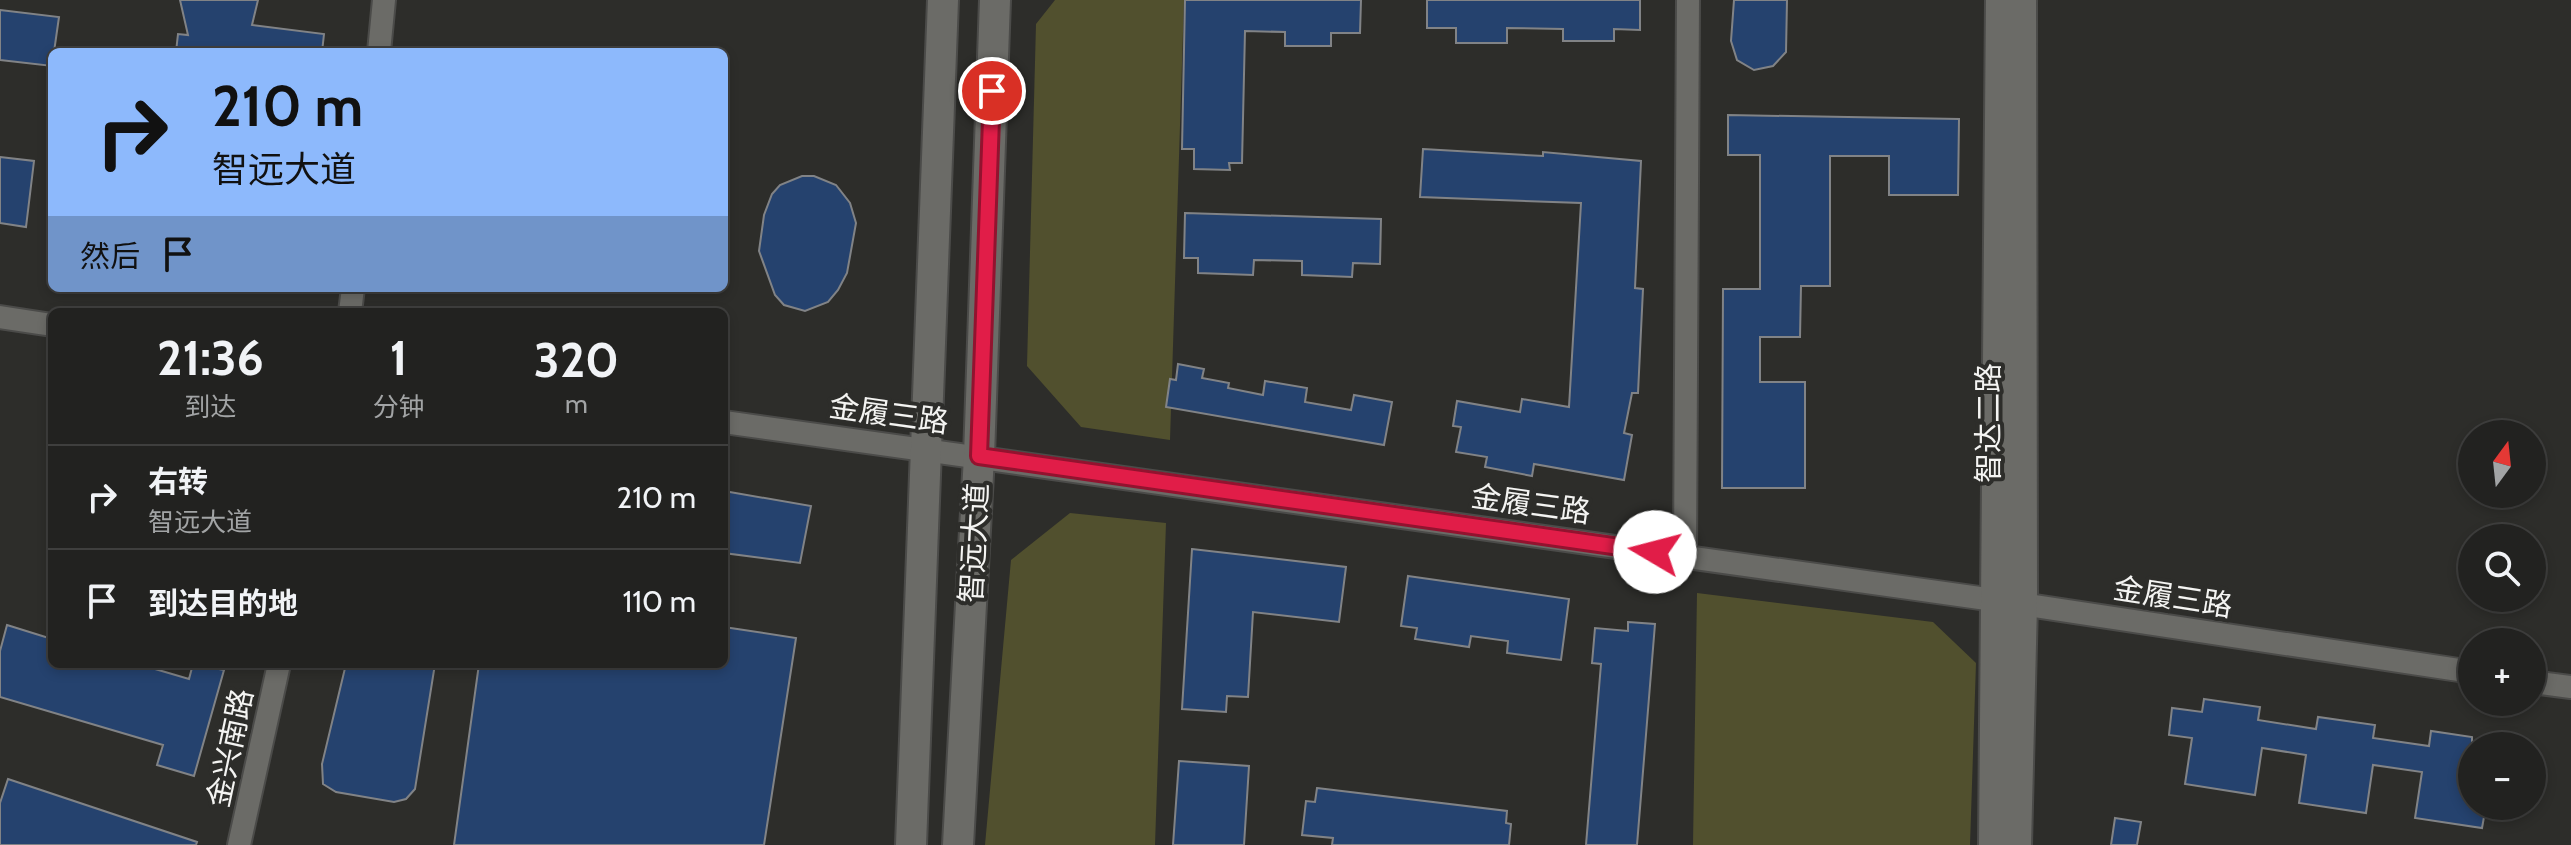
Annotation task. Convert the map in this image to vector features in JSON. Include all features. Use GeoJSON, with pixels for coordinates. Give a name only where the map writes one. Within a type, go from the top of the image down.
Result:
{"type":"FeatureCollection","features":[{"type":"Feature","properties":{"kind":"main road","name":"智远大道"},"geometry":{"type":"LineString","coordinates":[[911,845],[943,0]]}},
{"type":"Feature","properties":{"kind":"main road","name":"智远大道"},"geometry":{"type":"LineString","coordinates":[[958,845],[979,456],[995,0]]}},
{"type":"Feature","properties":{"kind":"street"},"geometry":{"type":"LineString","coordinates":[[379,48],[384,0]]}},
{"type":"Feature","properties":{"kind":"street"},"geometry":{"type":"LineString","coordinates":[[1685,556],[1688,0]]}},
{"type":"Feature","properties":{"kind":"street","name":"智达二路"},"geometry":{"type":"LineString","coordinates":[[1993,845],[2000,0]]}},
{"type":"Feature","properties":{"kind":"street","name":"智达二路"},"geometry":{"type":"LineString","coordinates":[[2017,845],[2023,604],[2022,0]]}},
{"type":"Feature","properties":{"kind":"street"},"geometry":{"type":"LineString","coordinates":[[0,317],[48,324]]}},
{"type":"Feature","properties":{"kind":"street","name":"金履三路"},"geometry":{"type":"LineString","coordinates":[[728,423],[2023,604],[2458,670]]}},
{"type":"Feature","properties":{"kind":"street","name":"金兴南路"},"geometry":{"type":"LineString","coordinates":[[239,845],[278,668]]}},
{"type":"Feature","properties":{"kind":"street"},"geometry":{"type":"LineString","coordinates":[[2546,684],[2571,687]]}},
{"type":"Feature","properties":{"kind":"shaded area"},"geometry":{"type":"Polygon","coordinates":[[[1055,0],[1184,0],[1170,440],[1081,427],[1027,366],[1036,24],[1055,0]]]}},
{"type":"Feature","properties":{"kind":"shaded area"},"geometry":{"type":"Polygon","coordinates":[[[1070,513],[1166,523],[1155,845],[985,845],[1011,560],[1070,513]]]}},
{"type":"Feature","properties":{"kind":"shaded area"},"geometry":{"type":"Polygon","coordinates":[[[1697,593],[1933,622],[1976,663],[1970,845],[1693,845],[1697,593]]]}},
{"type":"Feature","properties":{"kind":"building"},"geometry":{"type":"Polygon","coordinates":[[[180,0],[258,0],[252,25],[324,34],[322,48],[176,48],[178,34],[188,35],[180,0]]]}},
{"type":"Feature","properties":{"kind":"building"},"geometry":{"type":"Polygon","coordinates":[[[1185,0],[1361,0],[1360,33],[1331,33],[1331,46],[1285,46],[1285,32],[1245,31],[1242,163],[1229,163],[1230,170],[1194,169],[1194,149],[1182,149],[1185,0]]]}},
{"type":"Feature","properties":{"kind":"building"},"geometry":{"type":"Polygon","coordinates":[[[1427,0],[1640,0],[1640,30],[1614,29],[1614,41],[1563,41],[1563,29],[1507,28],[1507,43],[1456,43],[1456,28],[1427,28],[1427,0]]]}},
{"type":"Feature","properties":{"kind":"building"},"geometry":{"type":"Polygon","coordinates":[[[1734,0],[1787,0],[1786,52],[1773,66],[1754,70],[1737,60],[1731,41],[1734,0]]]}},
{"type":"Feature","properties":{"kind":"building"},"geometry":{"type":"Polygon","coordinates":[[[0,10],[59,17],[55,48],[48,48],[48,66],[0,60],[0,10]]]}},
{"type":"Feature","properties":{"kind":"building"},"geometry":{"type":"Polygon","coordinates":[[[1728,115],[1959,119],[1958,195],[1889,195],[1889,156],[1830,156],[1830,286],[1801,286],[1800,337],[1760,337],[1760,382],[1805,382],[1805,488],[1722,488],[1723,289],[1760,289],[1760,155],[1728,155],[1728,115]]]}},
{"type":"Feature","properties":{"kind":"building"},"geometry":{"type":"Polygon","coordinates":[[[1423,149],[1543,156],[1543,152],[1641,161],[1635,288],[1643,289],[1638,393],[1632,393],[1624,433],[1632,435],[1624,480],[1534,464],[1532,476],[1485,467],[1487,457],[1456,452],[1461,427],[1453,426],[1457,401],[1520,412],[1522,399],[1569,407],[1581,203],[1420,197],[1423,149]]]}},
{"type":"Feature","properties":{"kind":"building"},"geometry":{"type":"Polygon","coordinates":[[[0,157],[34,161],[26,227],[0,223],[0,157]]]}},
{"type":"Feature","properties":{"kind":"building"},"geometry":{"type":"Polygon","coordinates":[[[802,176],[814,176],[836,185],[850,203],[856,223],[847,273],[838,290],[828,302],[805,311],[784,305],[775,295],[759,251],[764,215],[772,194],[780,185],[802,176]]]}},
{"type":"Feature","properties":{"kind":"building"},"geometry":{"type":"Polygon","coordinates":[[[1185,213],[1381,219],[1380,264],[1353,263],[1352,277],[1302,275],[1302,261],[1254,260],[1253,275],[1198,273],[1198,258],[1184,258],[1185,213]]]}},
{"type":"Feature","properties":{"kind":"building"},"geometry":{"type":"Polygon","coordinates":[[[1178,364],[1204,369],[1202,378],[1229,383],[1228,388],[1263,395],[1265,381],[1307,388],[1305,402],[1351,410],[1354,395],[1392,402],[1384,445],[1166,407],[1170,379],[1176,380],[1178,364]]]}},
{"type":"Feature","properties":{"kind":"building"},"geometry":{"type":"Polygon","coordinates":[[[728,492],[811,506],[800,563],[728,554],[728,492]]]}},
{"type":"Feature","properties":{"kind":"building"},"geometry":{"type":"Polygon","coordinates":[[[1192,549],[1346,567],[1339,622],[1253,612],[1248,697],[1227,696],[1226,712],[1182,709],[1192,549]]]}},
{"type":"Feature","properties":{"kind":"building"},"geometry":{"type":"Polygon","coordinates":[[[1408,576],[1569,599],[1561,660],[1507,653],[1508,641],[1471,636],[1469,647],[1415,639],[1417,628],[1401,626],[1408,576]]]}},
{"type":"Feature","properties":{"kind":"building"},"geometry":{"type":"Polygon","coordinates":[[[1628,622],[1655,624],[1637,845],[1586,845],[1601,664],[1592,663],[1595,628],[1628,631],[1628,622]]]}},
{"type":"Feature","properties":{"kind":"building"},"geometry":{"type":"Polygon","coordinates":[[[7,625],[48,638],[48,668],[152,668],[189,679],[192,668],[224,670],[194,776],[157,765],[163,745],[0,697],[0,651],[7,625]]]}},
{"type":"Feature","properties":{"kind":"building"},"geometry":{"type":"Polygon","coordinates":[[[728,628],[796,638],[764,845],[454,845],[478,668],[728,668],[728,628]]]}},
{"type":"Feature","properties":{"kind":"building"},"geometry":{"type":"Polygon","coordinates":[[[345,668],[434,668],[415,789],[406,799],[394,802],[336,792],[323,784],[322,764],[345,668]]]}},
{"type":"Feature","properties":{"kind":"building"},"geometry":{"type":"Polygon","coordinates":[[[2204,699],[2260,707],[2258,720],[2316,729],[2318,717],[2375,725],[2373,738],[2429,746],[2431,731],[2458,735],[2458,820],[2483,820],[2482,828],[2415,818],[2422,772],[2373,765],[2366,813],[2299,803],[2306,755],[2262,748],[2255,795],[2185,784],[2192,738],[2169,735],[2172,708],[2202,712],[2204,699]]]}},
{"type":"Feature","properties":{"kind":"building"},"geometry":{"type":"Polygon","coordinates":[[[1179,761],[1249,766],[1244,845],[1173,845],[1179,761]]]}},
{"type":"Feature","properties":{"kind":"building"},"geometry":{"type":"Polygon","coordinates":[[[8,779],[197,842],[196,845],[0,845],[0,803],[8,779]]]}},
{"type":"Feature","properties":{"kind":"building"},"geometry":{"type":"Polygon","coordinates":[[[1317,788],[1507,811],[1506,823],[1511,824],[1509,845],[1332,845],[1333,838],[1302,835],[1306,801],[1315,802],[1317,788]]]}},
{"type":"Feature","properties":{"kind":"building"},"geometry":{"type":"Polygon","coordinates":[[[2115,818],[2141,822],[2137,845],[2111,845],[2115,818]]]}},
{"type":"Feature","properties":{"kind":"route"},"geometry":{"type":"LineString","coordinates":[[992,91],[979,456],[1655,552]]}}]}
